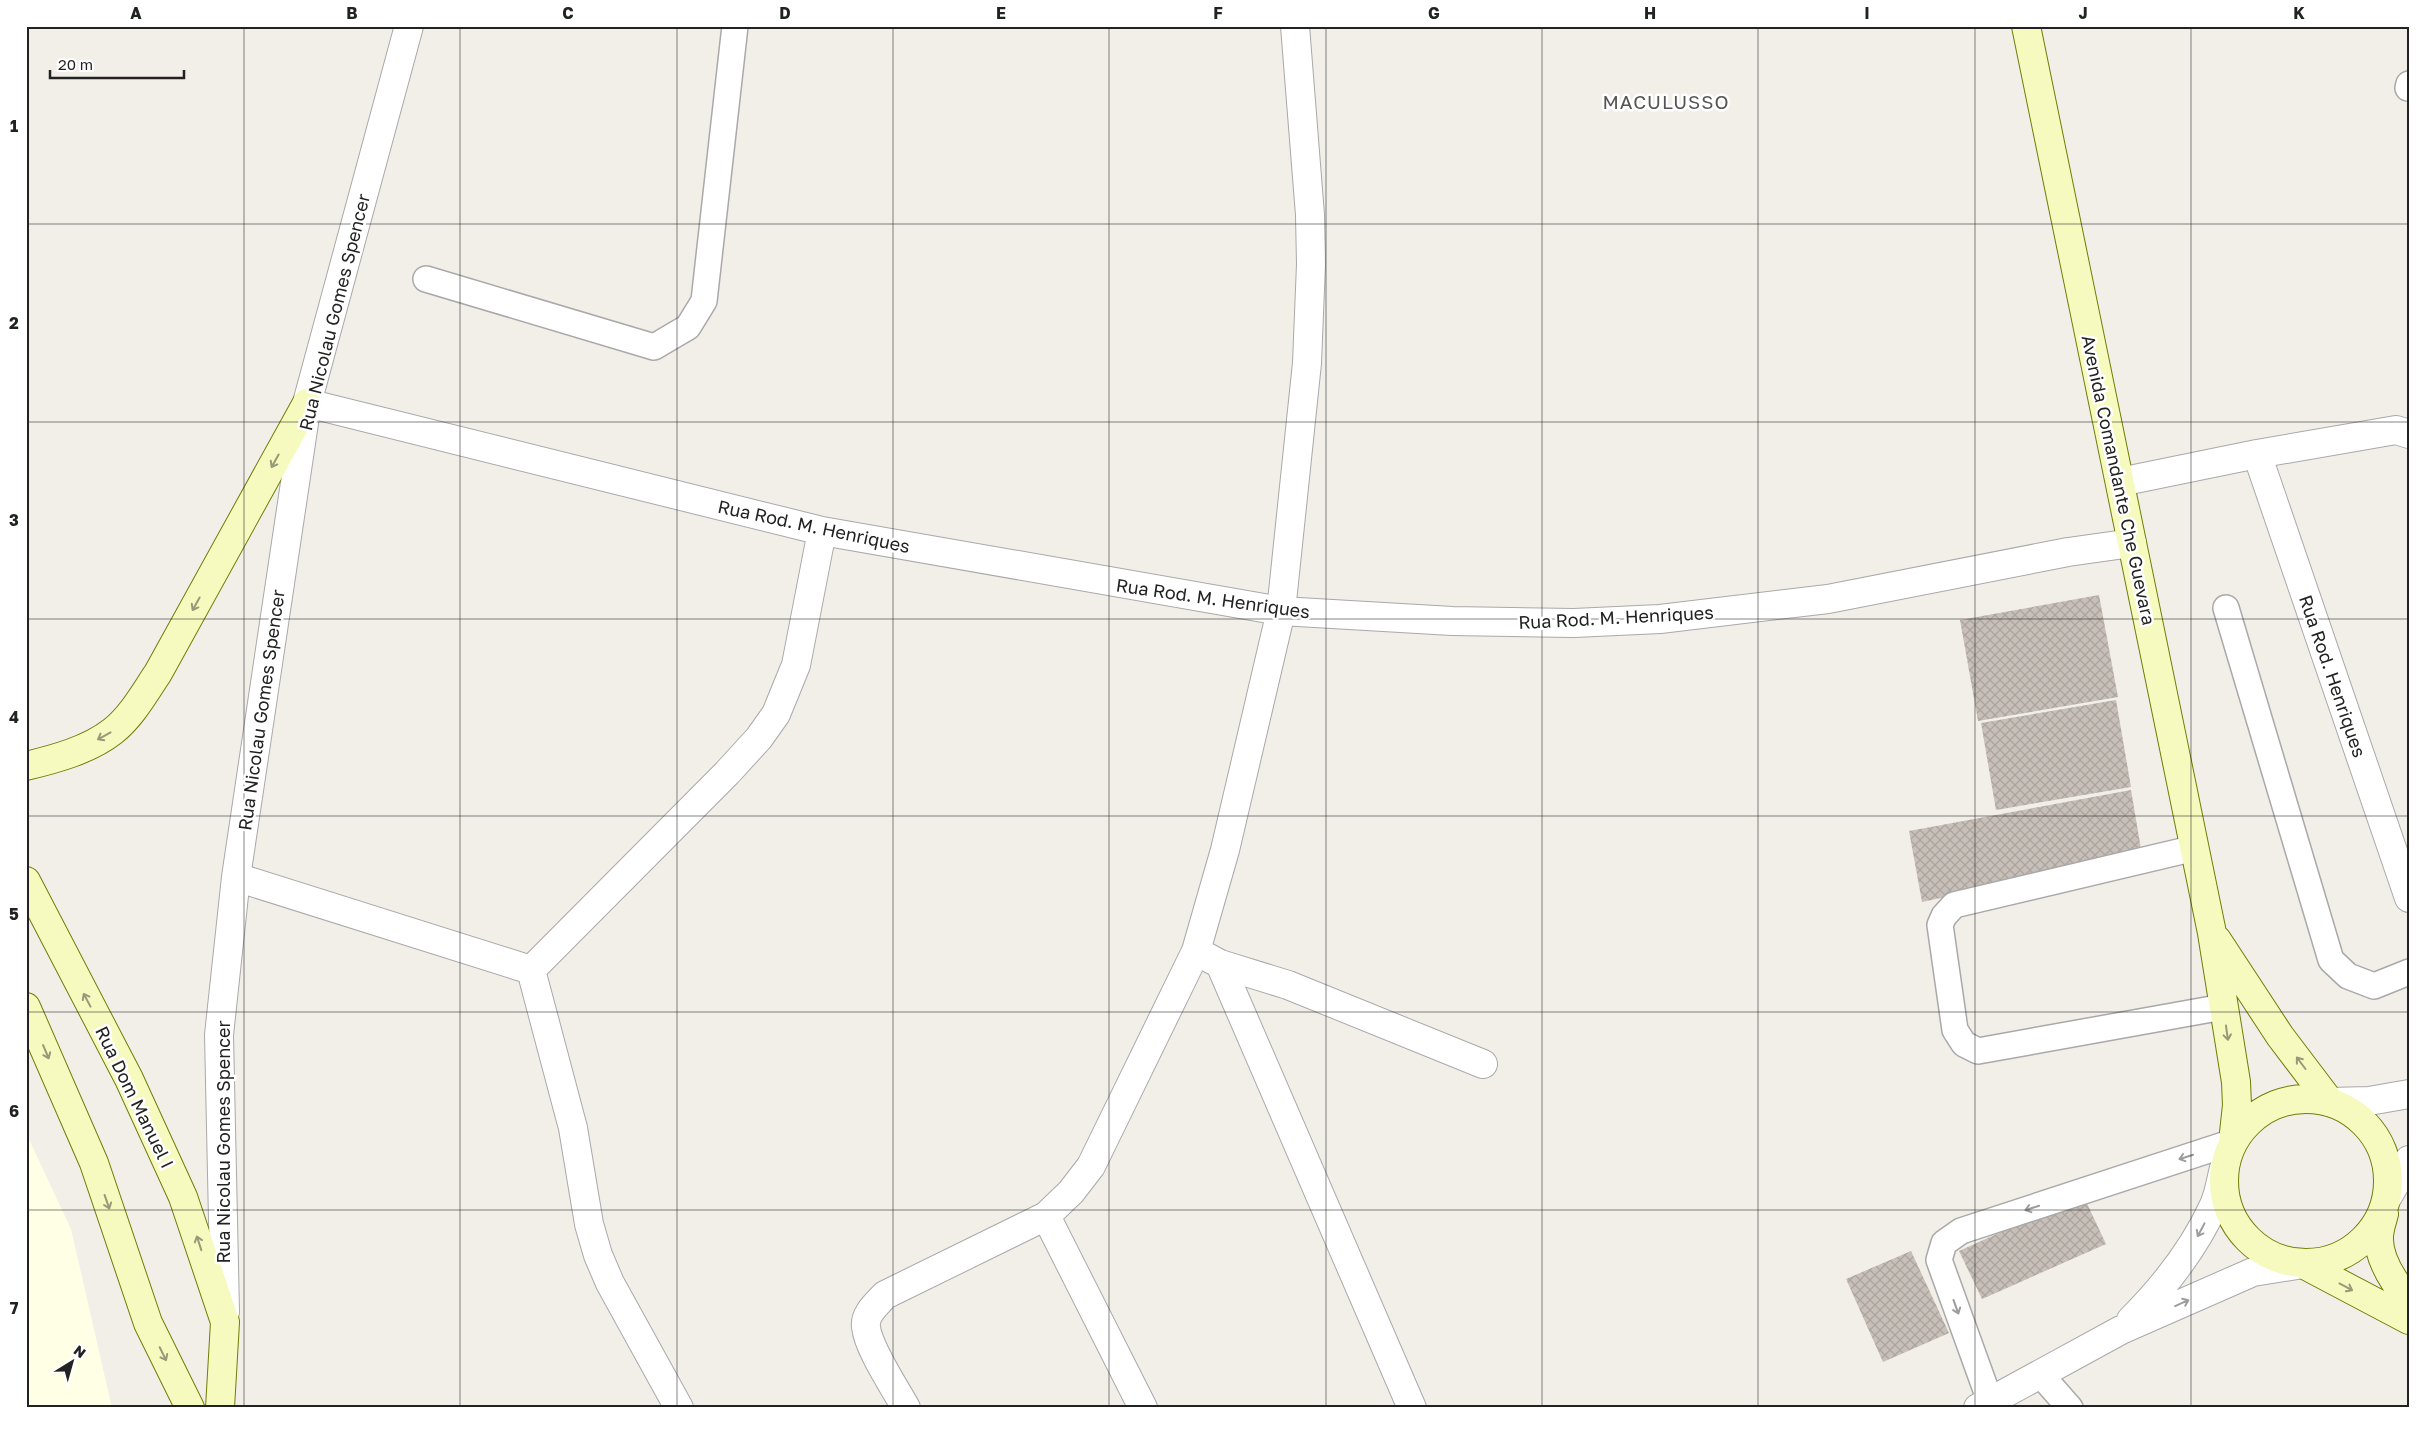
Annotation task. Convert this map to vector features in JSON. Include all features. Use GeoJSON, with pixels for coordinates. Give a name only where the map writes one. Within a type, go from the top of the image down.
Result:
{"type":"FeatureCollection","features":[{"type":"Feature","properties":{"kind":"street","name":"Rua Nicolau Gomes Spencer"},"geometry":{"type":"LineString","coordinates":[[220,1408],[225,1322],[219,1034],[236,877],[307,403],[409,26]]}},
{"type":"Feature","properties":{"kind":"street"},"geometry":{"type":"LineString","coordinates":[[906,1408],[873,1347],[865,1326],[871,1309],[885,1295],[1046,1216],[1071,1192],[1091,1166],[1196,951],[1225,850],[1281,611],[1306,363],[1311,264],[1310,216],[1295,26]]}},
{"type":"Feature","properties":{"kind":"street","name":"Avenida Comandante Che Guevara"},"geometry":{"type":"LineString","coordinates":[[2026,26],[2212,933],[2236,1082],[2237,1105],[2232,1142]]}},
{"type":"Feature","properties":{"kind":"street","name":"Rua Rod. M. Henriques"},"geometry":{"type":"LineString","coordinates":[[307,403],[822,531],[1281,611],[1452,621],[1574,622],[1660,618],[1828,599],[2068,552],[2132,543]]}},
{"type":"Feature","properties":{"kind":"street"},"geometry":{"type":"LineString","coordinates":[[26,766],[81,749],[113,731],[136,706],[158,672],[307,403]]}},
{"type":"Feature","properties":{"kind":"street"},"geometry":{"type":"LineString","coordinates":[[2120,482],[2257,454],[2396,430],[2409,434]]}},
{"type":"Feature","properties":{"kind":"street","name":"Rua Rod. Henriques"},"geometry":{"type":"LineString","coordinates":[[2257,454],[2409,898]]}},
{"type":"Feature","properties":{"kind":"street"},"geometry":{"type":"LineString","coordinates":[[531,970],[727,773],[760,738],[776,714],[796,665],[822,531]]}},
{"type":"Feature","properties":{"kind":"street"},"geometry":{"type":"LineString","coordinates":[[236,877],[531,970]]}},
{"type":"Feature","properties":{"kind":"street","name":"Rua Dom Manuel I"},"geometry":{"type":"LineString","coordinates":[[26,881],[129,1079],[184,1197],[225,1322]]}},
{"type":"Feature","properties":{"kind":"street","name":"Avenida Comandante Che Guevara"},"geometry":{"type":"LineString","coordinates":[[2212,933],[2280,1036],[2330,1102]]}},
{"type":"Feature","properties":{"kind":"street"},"geometry":{"type":"LineString","coordinates":[[1196,951],[1220,964],[1288,985],[1483,1064]]}},
{"type":"Feature","properties":{"kind":"street"},"geometry":{"type":"LineString","coordinates":[[1220,964],[1412,1408]]}},
{"type":"Feature","properties":{"kind":"street"},"geometry":{"type":"LineString","coordinates":[[531,970],[573,1128],[589,1224],[598,1255],[610,1283],[679,1408]]}},
{"type":"Feature","properties":{"kind":"street"},"geometry":{"type":"LineString","coordinates":[[26,1007],[94,1163],[148,1323],[190,1408]]}},
{"type":"Feature","properties":{"kind":"street"},"geometry":{"type":"LineString","coordinates":[[2121,1330],[2160,1291],[2191,1248],[2215,1204],[2232,1142],[2246,1124],[2264,1110],[2285,1102],[2307,1099],[2330,1102],[2368,1100],[2409,1094]]}},
{"type":"Feature","properties":{"kind":"street"},"geometry":{"type":"LineString","coordinates":[[2330,1102],[2352,1113],[2364,1124],[2383,1150],[2388,1173],[2387,1198],[2379,1238],[2394,1283],[2409,1301]]}},
{"type":"Feature","properties":{"kind":"street"},"geometry":{"type":"LineString","coordinates":[[1984,1404],[2121,1330],[2253,1272],[2326,1262],[2348,1253],[2366,1238],[2380,1220],[2387,1198],[2409,1160]]}},
{"type":"Feature","properties":{"kind":"street"},"geometry":{"type":"LineString","coordinates":[[2224,1168],[2225,1196],[2235,1222],[2252,1244],[2276,1258],[2303,1264],[2409,1320]]}},
{"type":"Feature","properties":{"kind":"street"},"geometry":{"type":"LineString","coordinates":[[1046,1216],[1143,1408]]}},
{"type":"Feature","properties":{"kind":"lane"},"geometry":{"type":"LineString","coordinates":[[426,278],[654,347],[688,327],[704,301],[735,26]]}},
{"type":"Feature","properties":{"kind":"lane"},"geometry":{"type":"LineString","coordinates":[[2226,608],[2331,960],[2348,976],[2374,986],[2409,972]]}},
{"type":"Feature","properties":{"kind":"lane"},"geometry":{"type":"LineString","coordinates":[[2195,848],[1954,905],[1944,916],[1940,924],[1955,1030],[1964,1044],[1978,1051],[2223,1007]]}},
{"type":"Feature","properties":{"kind":"lane"},"geometry":{"type":"LineString","coordinates":[[1984,1404],[1939,1260],[1944,1243],[1961,1231],[2232,1142]]}},
{"type":"Feature","properties":{"kind":"lane"},"geometry":{"type":"LineString","coordinates":[[2040,1375],[2070,1408]]}},
{"type":"Feature","properties":{"kind":"shaded area"},"geometry":{"type":"Polygon","coordinates":[[[26,1133],[71,1229],[112,1408],[26,1408],[26,1133]]]}},
{"type":"Feature","properties":{"kind":"building"},"geometry":{"type":"Polygon","coordinates":[[[2099,595],[2118,697],[1978,721],[1960,620],[2099,595]]]}},
{"type":"Feature","properties":{"kind":"building"},"geometry":{"type":"Polygon","coordinates":[[[2116,700],[2131,787],[1996,810],[1981,723],[2116,700]]]}},
{"type":"Feature","properties":{"kind":"building"},"geometry":{"type":"Polygon","coordinates":[[[2131,790],[2142,855],[1922,902],[1909,831],[2131,790]]]}},
{"type":"Feature","properties":{"kind":"building"},"geometry":{"type":"Polygon","coordinates":[[[2083,1195],[2106,1244],[1982,1299],[1959,1251],[2083,1195]]]}},
{"type":"Feature","properties":{"kind":"building"},"geometry":{"type":"Polygon","coordinates":[[[1911,1251],[1949,1333],[1883,1362],[1846,1279],[1911,1251]]]}},
{"type":"Feature","properties":{"kind":"district","name":"MACULUSSO"},"geometry":{"type":"Point","coordinates":[1666,101]}}]}
